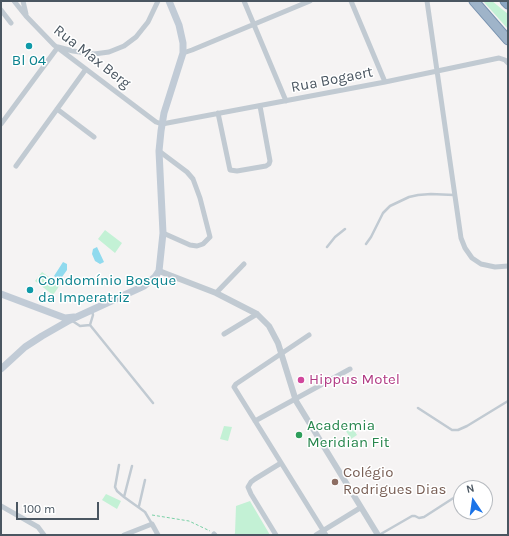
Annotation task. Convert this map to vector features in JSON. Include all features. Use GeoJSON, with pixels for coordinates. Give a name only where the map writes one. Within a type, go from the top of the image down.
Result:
{"type":"FeatureCollection","features":[{"type":"Feature","properties":{"kind":"highway"},"geometry":{"type":"LineString","coordinates":[[474,1],[508,40]]}},
{"type":"Feature","properties":{"kind":"highway"},"geometry":{"type":"LineString","coordinates":[[505,1],[508,4]]}},
{"type":"Feature","properties":{"kind":"main road"},"geometry":{"type":"LineString","coordinates":[[1,368],[25,347],[68,319],[79,316],[144,286],[159,270],[163,233],[160,151],[162,124],[184,53],[179,26],[169,1]]}},
{"type":"Feature","properties":{"kind":"main road"},"geometry":{"type":"LineString","coordinates":[[1,294],[68,319]]}},
{"type":"Feature","properties":{"kind":"street","name":"Rua Max Berg"},"geometry":{"type":"LineString","coordinates":[[14,1],[26,16],[58,47],[156,122],[162,124]]}},
{"type":"Feature","properties":{"kind":"street"},"geometry":{"type":"LineString","coordinates":[[23,1],[26,16]]}},
{"type":"Feature","properties":{"kind":"street"},"geometry":{"type":"LineString","coordinates":[[1,124],[58,47],[94,54],[109,52],[124,46],[136,37],[148,22],[158,1]]}},
{"type":"Feature","properties":{"kind":"street"},"geometry":{"type":"LineString","coordinates":[[244,1],[286,101]]}},
{"type":"Feature","properties":{"kind":"street"},"geometry":{"type":"LineString","coordinates":[[184,53],[310,1]]}},
{"type":"Feature","properties":{"kind":"street"},"geometry":{"type":"LineString","coordinates":[[350,1],[385,82]]}},
{"type":"Feature","properties":{"kind":"street"},"geometry":{"type":"LineString","coordinates":[[426,1],[461,238],[465,248],[472,258],[481,264],[495,267],[508,266]]}},
{"type":"Feature","properties":{"kind":"street"},"geometry":{"type":"LineString","coordinates":[[1,10],[11,23]]}},
{"type":"Feature","properties":{"kind":"street","name":"Rua Bogaert"},"geometry":{"type":"LineString","coordinates":[[162,124],[385,82],[499,58],[507,61]]}},
{"type":"Feature","properties":{"kind":"street"},"geometry":{"type":"LineString","coordinates":[[16,166],[86,69]]}},
{"type":"Feature","properties":{"kind":"street"},"geometry":{"type":"LineString","coordinates":[[218,113],[230,170],[237,171],[266,166],[270,161],[260,106]]}},
{"type":"Feature","properties":{"kind":"street"},"geometry":{"type":"LineString","coordinates":[[57,109],[94,137]]}},
{"type":"Feature","properties":{"kind":"street"},"geometry":{"type":"LineString","coordinates":[[160,151],[187,172],[193,179],[200,198],[210,237],[203,244],[190,246],[163,233]]}},
{"type":"Feature","properties":{"kind":"street"},"geometry":{"type":"LineString","coordinates":[[216,293],[244,264]]}},
{"type":"Feature","properties":{"kind":"street"},"geometry":{"type":"LineString","coordinates":[[159,270],[216,293],[257,314],[269,326],[275,336],[281,352],[295,399],[360,508],[378,535]]}},
{"type":"Feature","properties":{"kind":"street"},"geometry":{"type":"LineString","coordinates":[[224,334],[257,314]]}},
{"type":"Feature","properties":{"kind":"street"},"geometry":{"type":"LineString","coordinates":[[309,334],[234,386],[325,533]]}},
{"type":"Feature","properties":{"kind":"street"},"geometry":{"type":"LineString","coordinates":[[255,421],[350,369]]}},
{"type":"Feature","properties":{"kind":"street"},"geometry":{"type":"LineString","coordinates":[[276,535],[248,487],[250,482],[281,463]]}},
{"type":"Feature","properties":{"kind":"street"},"geometry":{"type":"LineString","coordinates":[[1,506],[38,527],[44,535]]}},
{"type":"Feature","properties":{"kind":"street"},"geometry":{"type":"LineString","coordinates":[[316,535],[325,533],[360,508]]}},
{"type":"Feature","properties":{"kind":"street"},"geometry":{"type":"LineString","coordinates":[[124,535],[152,524],[158,535]]}},
{"type":"Feature","properties":{"kind":"lane"},"geometry":{"type":"LineString","coordinates":[[366,244],[371,237],[382,213],[390,206],[409,197],[418,195],[431,194],[454,196]]}},
{"type":"Feature","properties":{"kind":"lane"},"geometry":{"type":"LineString","coordinates":[[327,247],[335,237],[345,229]]}},
{"type":"Feature","properties":{"kind":"lane"},"geometry":{"type":"LineString","coordinates":[[90,325],[93,315],[92,310]]}},
{"type":"Feature","properties":{"kind":"lane"},"geometry":{"type":"LineString","coordinates":[[68,319],[80,326],[90,325]]}},
{"type":"Feature","properties":{"kind":"lane"},"geometry":{"type":"LineString","coordinates":[[90,325],[152,403]]}},
{"type":"Feature","properties":{"kind":"lane"},"geometry":{"type":"LineString","coordinates":[[418,408],[452,430],[458,430],[508,401]]}},
{"type":"Feature","properties":{"kind":"lane"},"geometry":{"type":"LineString","coordinates":[[119,465],[115,487],[117,492],[139,506],[145,512],[152,524]]}},
{"type":"Feature","properties":{"kind":"lane"},"geometry":{"type":"LineString","coordinates":[[124,497],[132,466]]}},
{"type":"Feature","properties":{"kind":"lane"},"geometry":{"type":"LineString","coordinates":[[139,506],[145,480]]}},
{"type":"Feature","properties":{"kind":"lane"},"geometry":{"type":"LineString","coordinates":[[378,535],[412,516],[419,518],[424,517],[453,498]]}},
{"type":"Feature","properties":{"kind":"path"},"geometry":{"type":"LineString","coordinates":[[152,524],[152,515],[162,516],[189,521],[207,529],[214,534]]}},
{"type":"Feature","properties":{"kind":"green space"},"geometry":{"type":"Polygon","coordinates":[[[483,1],[492,1],[508,14],[508,29],[483,1]]]}},
{"type":"Feature","properties":{"kind":"green space"},"geometry":{"type":"Polygon","coordinates":[[[105,230],[122,243],[115,253],[98,239],[105,230]]]}},
{"type":"Feature","properties":{"kind":"green space"},"geometry":{"type":"Polygon","coordinates":[[[42,272],[60,285],[53,295],[35,281],[42,272]]]}},
{"type":"Feature","properties":{"kind":"green space"},"geometry":{"type":"Polygon","coordinates":[[[349,422],[357,435],[351,439],[342,425],[349,422]]]}},
{"type":"Feature","properties":{"kind":"green space"},"geometry":{"type":"Polygon","coordinates":[[[224,426],[232,427],[228,441],[220,439],[224,426]]]}},
{"type":"Feature","properties":{"kind":"green space"},"geometry":{"type":"Polygon","coordinates":[[[106,494],[121,501],[117,509],[102,500],[106,494]]]}},
{"type":"Feature","properties":{"kind":"green space"},"geometry":{"type":"Polygon","coordinates":[[[250,501],[270,535],[234,535],[236,506],[250,501]]]}},
{"type":"Feature","properties":{"kind":"water"},"geometry":{"type":"Polygon","coordinates":[[[97,247],[104,262],[100,264],[95,261],[92,254],[93,249],[97,247]]]}},
{"type":"Feature","properties":{"kind":"water"},"geometry":{"type":"Polygon","coordinates":[[[63,262],[67,264],[67,270],[62,277],[57,278],[54,276],[63,262]]]}},
{"type":"Feature","properties":{"kind":"place","name":"Bl 04"},"geometry":{"type":"Point","coordinates":[29,46]}},
{"type":"Feature","properties":{"kind":"place","name":"Condomínio Bosque da Imperatriz"},"geometry":{"type":"Point","coordinates":[30,290]}},
{"type":"Feature","properties":{"kind":"place","name":"Hippus Motel"},"geometry":{"type":"Point","coordinates":[301,380]}},
{"type":"Feature","properties":{"kind":"place","name":"Academia Meridian Fit"},"geometry":{"type":"Point","coordinates":[299,435]}},
{"type":"Feature","properties":{"kind":"place","name":"Colégio Rodrigues Dias"},"geometry":{"type":"Point","coordinates":[335,482]}}]}
